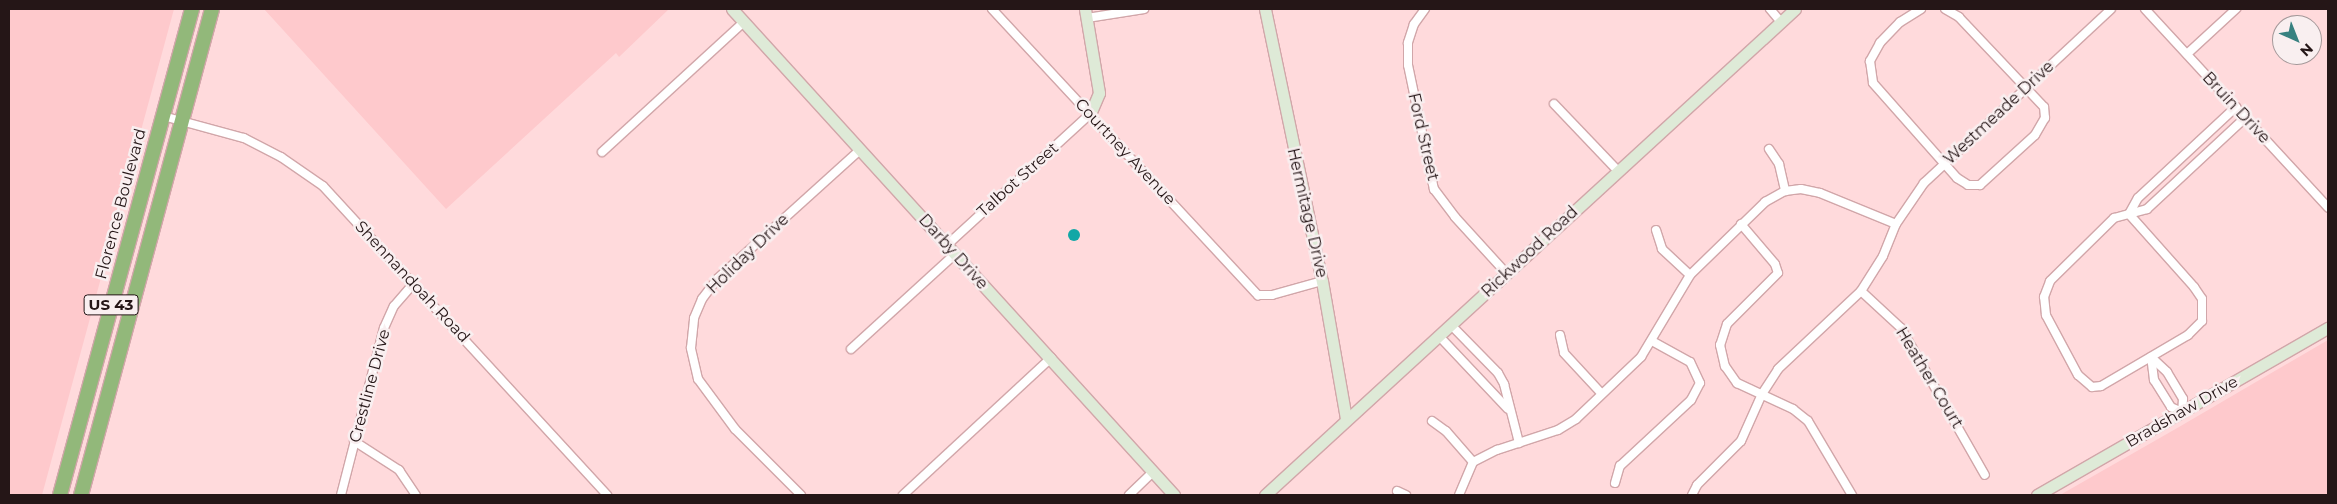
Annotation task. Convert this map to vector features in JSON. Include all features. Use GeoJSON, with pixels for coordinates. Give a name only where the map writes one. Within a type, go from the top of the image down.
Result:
{"type":"FeatureCollection","features":[{"type":"Feature","properties":{"kind":"highway","name":"Florence Boulevard"},"geometry":{"type":"LineString","coordinates":[[60,495],[192,9]]}},
{"type":"Feature","properties":{"kind":"highway","name":"US 43"},"geometry":{"type":"LineString","coordinates":[[81,495],[212,9]]}},
{"type":"Feature","properties":{"kind":"main road","name":"Darby Drive"},"geometry":{"type":"LineString","coordinates":[[732,9],[1174,495]]}},
{"type":"Feature","properties":{"kind":"main road","name":"Hermitage Drive"},"geometry":{"type":"LineString","coordinates":[[1265,9],[1322,280],[1346,418]]}},
{"type":"Feature","properties":{"kind":"main road","name":"Rickwood Road"},"geometry":{"type":"LineString","coordinates":[[1265,495],[1346,418],[1439,336],[1795,9]]}},
{"type":"Feature","properties":{"kind":"main road"},"geometry":{"type":"LineString","coordinates":[[1086,13],[1099,93],[1090,114]]}},
{"type":"Feature","properties":{"kind":"main road","name":"Bradshaw Drive"},"geometry":{"type":"LineString","coordinates":[[2036,495],[2328,328]]}},
{"type":"Feature","properties":{"kind":"street","name":"Courtney Avenue"},"geometry":{"type":"LineString","coordinates":[[992,9],[1258,295],[1272,295],[1322,280]]}},
{"type":"Feature","properties":{"kind":"street"},"geometry":{"type":"LineString","coordinates":[[1086,13],[1144,9]]}},
{"type":"Feature","properties":{"kind":"street","name":"Ford Street"},"geometry":{"type":"LineString","coordinates":[[1425,9],[1414,24],[1408,43],[1408,65],[1434,189],[1454,217],[1507,274]]}},
{"type":"Feature","properties":{"kind":"street"},"geometry":{"type":"LineString","coordinates":[[1770,9],[1781,22]]}},
{"type":"Feature","properties":{"kind":"street"},"geometry":{"type":"LineString","coordinates":[[1921,9],[1900,22],[1880,43],[1870,61],[1873,83],[1944,165],[1968,185],[1980,185],[2035,135],[2045,118],[2044,107],[1959,17],[1945,9]]}},
{"type":"Feature","properties":{"kind":"street","name":"Westmeade Drive"},"geometry":{"type":"LineString","coordinates":[[1692,495],[1697,485],[1741,441],[1762,394],[1778,369],[1861,291],[1883,256],[1896,224],[1924,183],[2111,9]]}},
{"type":"Feature","properties":{"kind":"street","name":"Bruin Drive"},"geometry":{"type":"LineString","coordinates":[[2145,9],[2327,204]]}},
{"type":"Feature","properties":{"kind":"street"},"geometry":{"type":"LineString","coordinates":[[2187,54],[2236,9]]}},
{"type":"Feature","properties":{"kind":"street"},"geometry":{"type":"LineString","coordinates":[[602,152],[744,22]]}},
{"type":"Feature","properties":{"kind":"street"},"geometry":{"type":"LineString","coordinates":[[1554,104],[1618,171]]}},
{"type":"Feature","properties":{"kind":"street"},"geometry":{"type":"LineString","coordinates":[[2128,214],[2138,198],[2236,107]]}},
{"type":"Feature","properties":{"kind":"street","name":"Talbot Street"},"geometry":{"type":"LineString","coordinates":[[851,349],[1090,114]]}},
{"type":"Feature","properties":{"kind":"street","name":"Shennandoah Road"},"geometry":{"type":"LineString","coordinates":[[163,116],[244,138],[307,172],[607,495]]}},
{"type":"Feature","properties":{"kind":"street"},"geometry":{"type":"LineString","coordinates":[[2128,214],[2202,299],[2204,311],[2197,328],[2101,386],[2092,387],[2078,374],[2046,315],[2044,297],[2050,281],[2061,268],[2114,218],[2128,214],[2148,209],[2245,118]]}},
{"type":"Feature","properties":{"kind":"street"},"geometry":{"type":"LineString","coordinates":[[1768,149],[1779,164],[1785,191]]}},
{"type":"Feature","properties":{"kind":"street","name":"Holiday Drive"},"geometry":{"type":"LineString","coordinates":[[801,495],[735,429],[698,379],[692,354],[694,318],[702,299],[717,279],[860,150]]}},
{"type":"Feature","properties":{"kind":"street"},"geometry":{"type":"LineString","coordinates":[[1459,495],[1473,462],[1564,427],[1576,419],[1601,393],[1641,357],[1652,341],[1676,295],[1690,275],[1765,202],[1785,191],[1801,190],[1820,193],[1896,224]]}},
{"type":"Feature","properties":{"kind":"street"},"geometry":{"type":"LineString","coordinates":[[1741,224],[1775,264],[1778,274],[1726,324],[1720,345],[1725,366],[1737,384],[1793,408],[1808,421],[1852,495]]}},
{"type":"Feature","properties":{"kind":"street"},"geometry":{"type":"LineString","coordinates":[[1656,230],[1662,249],[1690,275]]}},
{"type":"Feature","properties":{"kind":"street","name":"Crestline Drive"},"geometry":{"type":"LineString","coordinates":[[341,495],[384,328],[394,306],[413,284]]}},
{"type":"Feature","properties":{"kind":"street","name":"Heather Court"},"geometry":{"type":"LineString","coordinates":[[1861,291],[1901,328],[1985,475]]}},
{"type":"Feature","properties":{"kind":"street"},"geometry":{"type":"LineString","coordinates":[[1451,325],[1498,373],[1504,384],[1508,409],[1519,443]]}},
{"type":"Feature","properties":{"kind":"street"},"geometry":{"type":"LineString","coordinates":[[1560,335],[1564,353],[1601,393]]}},
{"type":"Feature","properties":{"kind":"street"},"geometry":{"type":"LineString","coordinates":[[1439,336],[1508,409]]}},
{"type":"Feature","properties":{"kind":"street"},"geometry":{"type":"LineString","coordinates":[[1615,483],[1620,466],[1691,400],[1700,383],[1690,362],[1652,341]]}},
{"type":"Feature","properties":{"kind":"street"},"geometry":{"type":"LineString","coordinates":[[2151,357],[2167,372],[2183,399],[2182,412],[2170,406],[2154,380],[2151,357]]}},
{"type":"Feature","properties":{"kind":"street"},"geometry":{"type":"LineString","coordinates":[[902,495],[1050,358]]}},
{"type":"Feature","properties":{"kind":"street"},"geometry":{"type":"LineString","coordinates":[[1432,422],[1446,431],[1473,462]]}},
{"type":"Feature","properties":{"kind":"street"},"geometry":{"type":"LineString","coordinates":[[354,441],[399,470],[416,495]]}},
{"type":"Feature","properties":{"kind":"street"},"geometry":{"type":"LineString","coordinates":[[1129,495],[1153,472]]}},
{"type":"Feature","properties":{"kind":"street"},"geometry":{"type":"LineString","coordinates":[[1397,490],[1406,495]]}},
{"type":"Feature","properties":{"kind":"shaded area"},"geometry":{"type":"Polygon","coordinates":[[[9,9],[174,9],[42,495],[9,495],[9,9]]]}},
{"type":"Feature","properties":{"kind":"shaded area"},"geometry":{"type":"Polygon","coordinates":[[[264,9],[669,9],[619,57],[616,53],[446,209],[264,9]]]}},
{"type":"Feature","properties":{"kind":"shaded area"},"geometry":{"type":"Polygon","coordinates":[[[2328,340],[2328,495],[2060,495],[2179,427],[2328,340]]]}},
{"type":"Feature","properties":{"kind":"water"},"geometry":{"type":"Polygon","coordinates":[[[1076,229],[1079,230],[1079,240],[1072,241],[1069,240],[1068,233],[1069,230],[1076,229]]]}}]}
